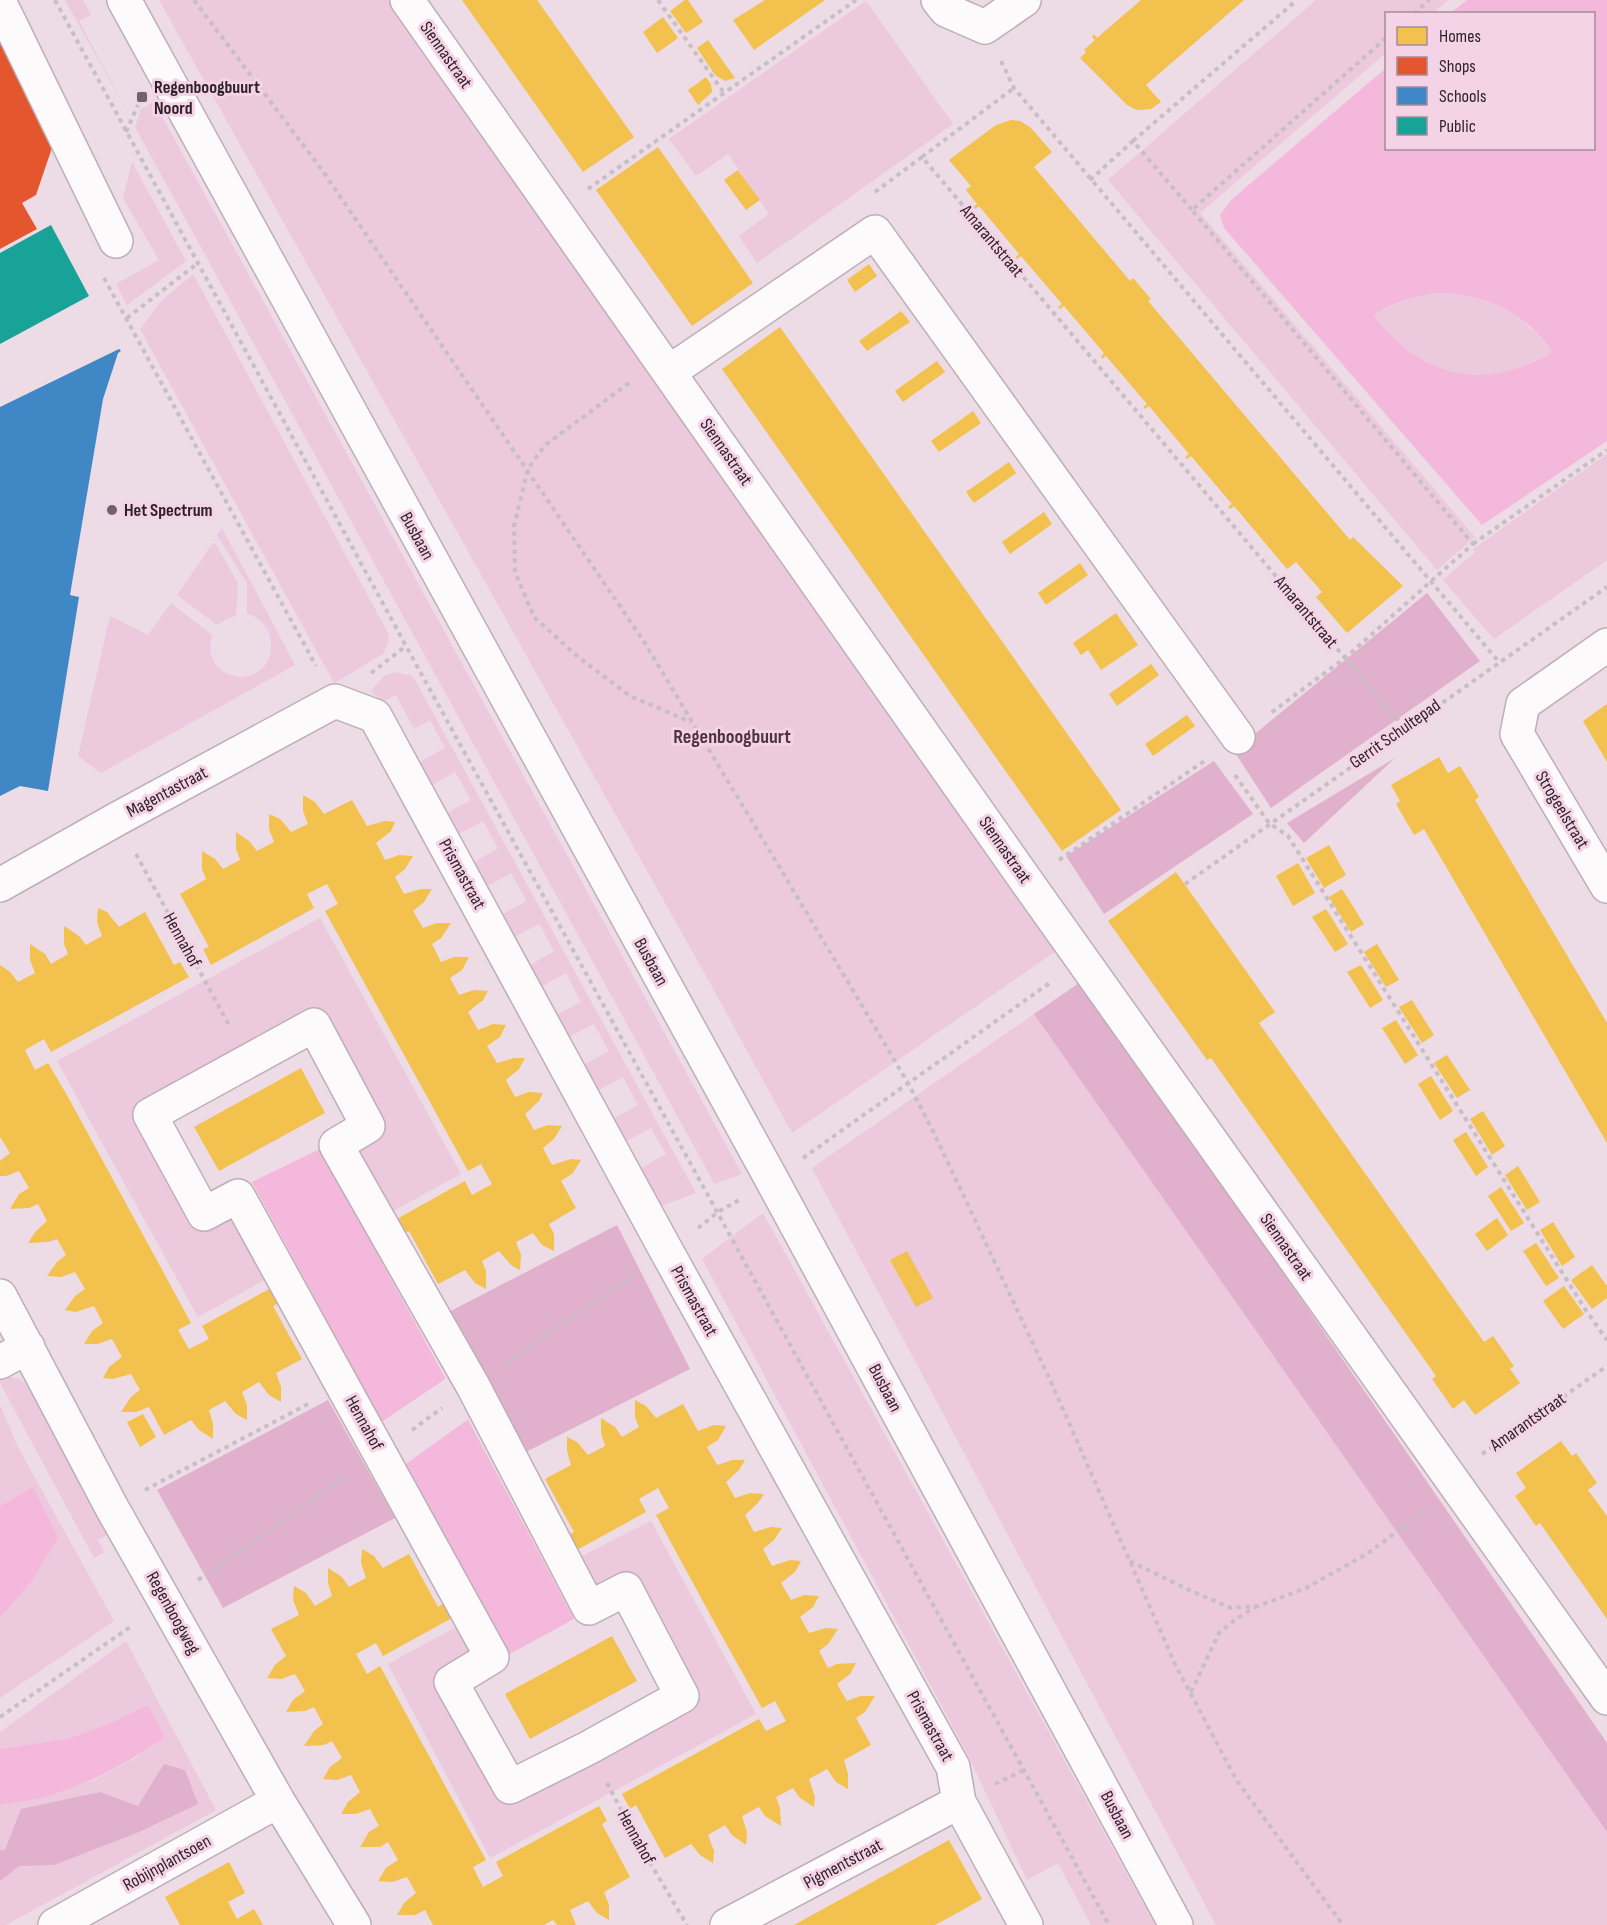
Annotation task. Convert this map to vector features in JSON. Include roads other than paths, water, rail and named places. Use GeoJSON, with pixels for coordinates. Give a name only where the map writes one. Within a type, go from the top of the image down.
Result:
{"type":"FeatureCollection","features":[{"type":"Feature","properties":{"kind":"street","name":"Busbaan"},"geometry":{"type":"LineString","coordinates":[[124,0],[788,1210],[1176,1925]]}},
{"type":"Feature","properties":{"kind":"street","name":"Siennastraat"},"geometry":{"type":"LineString","coordinates":[[407,0],[1028,882],[1607,1698]]}},
{"type":"Feature","properties":{"kind":"street"},"geometry":{"type":"LineString","coordinates":[[942,5],[985,27],[1024,0]]}},
{"type":"Feature","properties":{"kind":"street"},"geometry":{"type":"LineString","coordinates":[[0,3],[116,241]]}},
{"type":"Feature","properties":{"kind":"street"},"geometry":{"type":"LineString","coordinates":[[669,372],[875,232],[1228,744]]}},
{"type":"Feature","properties":{"kind":"street","name":"Strogeelstraat"},"geometry":{"type":"LineString","coordinates":[[1607,645],[1523,704],[1517,734],[1607,886]]}},
{"type":"Feature","properties":{"kind":"street","name":"Magentastraat"},"geometry":{"type":"LineString","coordinates":[[0,885],[335,701]]}},
{"type":"Feature","properties":{"kind":"street","name":"Prismastraat"},"geometry":{"type":"LineString","coordinates":[[335,701],[375,716],[667,1252],[953,1767],[959,1802],[1026,1925]]}},
{"type":"Feature","properties":{"kind":"street","name":"Hennahof"},"geometry":{"type":"LineString","coordinates":[[314,1025],[368,1126],[336,1145],[473,1386],[589,1608],[626,1589],[682,1696],[588,1748],[510,1787],[452,1682],[492,1657],[238,1196],[204,1214],[150,1115],[314,1025]]}},
{"type":"Feature","properties":{"kind":"street","name":"Regenboogweg"},"geometry":{"type":"LineString","coordinates":[[0,1296],[14,1355],[112,1508],[278,1801],[354,1925]]}},
{"type":"Feature","properties":{"kind":"street","name":"Robijnplantsoen"},"geometry":{"type":"LineString","coordinates":[[55,1925],[278,1801]]}},
{"type":"Feature","properties":{"kind":"street","name":"Pigmentstraat"},"geometry":{"type":"LineString","coordinates":[[727,1925],[959,1802]]}},
{"type":"Feature","properties":{"kind":"place","name":"Regenboogbuurt Noord"},"geometry":{"type":"Point","coordinates":[142,97]}},
{"type":"Feature","properties":{"kind":"place","name":"Het Spectrum"},"geometry":{"type":"Point","coordinates":[112,510]}},
{"type":"Feature","properties":{"kind":"district","name":"Regenboogbuurt"},"geometry":{"type":"Point","coordinates":[732,737]}}]}
